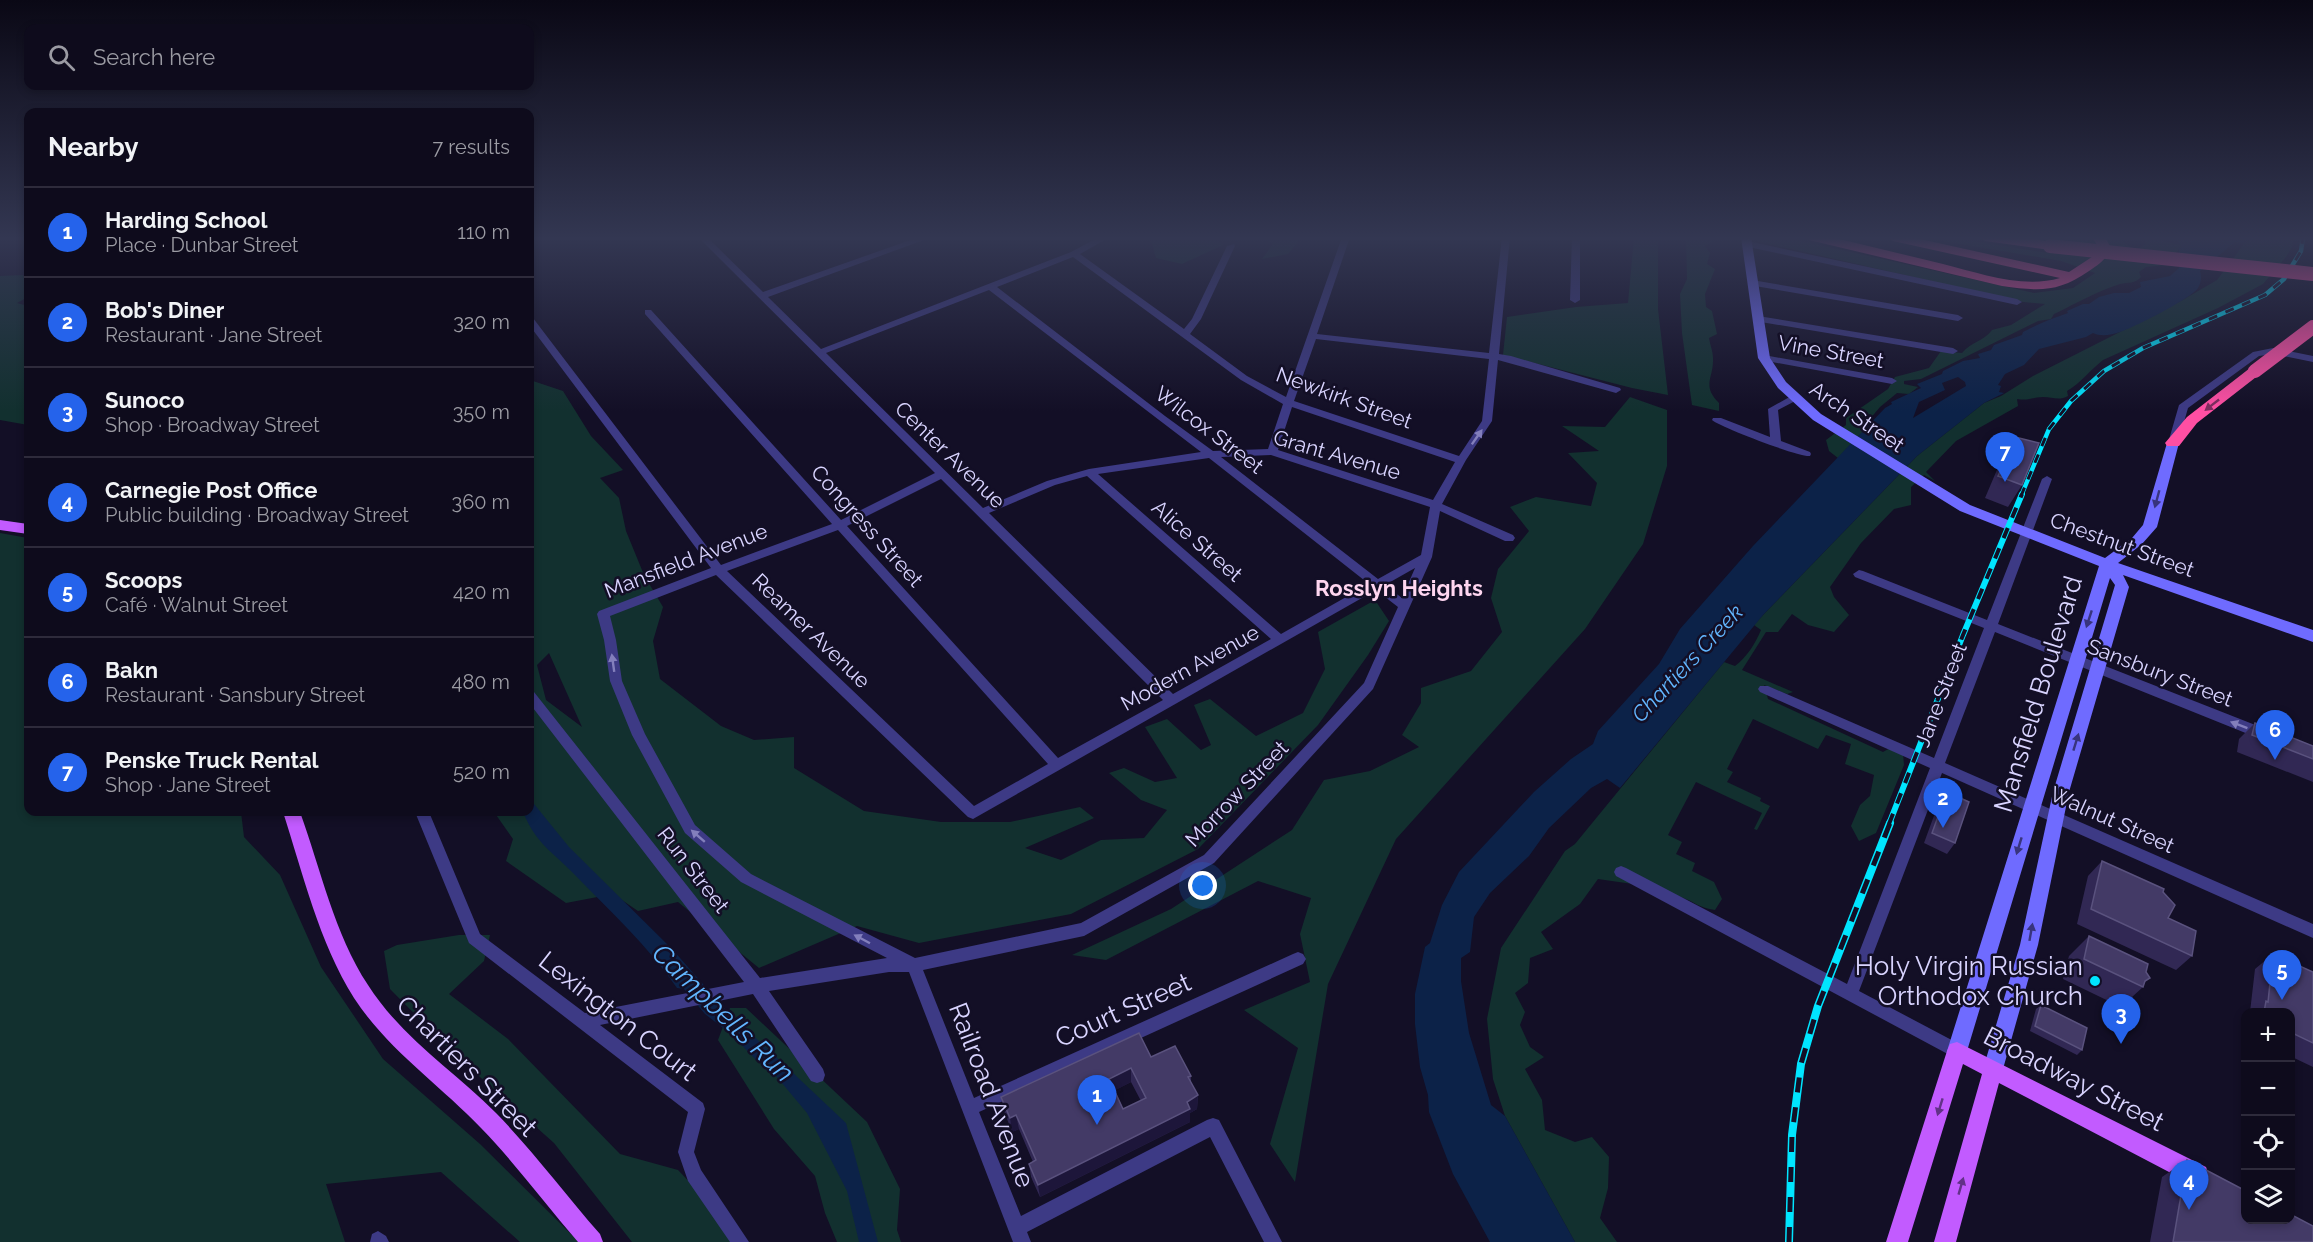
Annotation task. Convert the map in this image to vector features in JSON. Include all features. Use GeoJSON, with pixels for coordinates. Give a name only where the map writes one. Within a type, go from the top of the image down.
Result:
{"type":"FeatureCollection","features":[{"type":"Feature","properties":{"kind":"highway"},"geometry":{"type":"LineString","coordinates":[[2173,443],[2192,420],[2313,327]]}},
{"type":"Feature","properties":{"kind":"main road","name":"Arch Street"},"geometry":{"type":"LineString","coordinates":[[1754,295],[1764,358],[1773,374],[1793,398],[1837,430],[1922,483]]}},
{"type":"Feature","properties":{"kind":"main road"},"geometry":{"type":"LineString","coordinates":[[2107,564],[2137,541],[2150,527],[2173,443]]}},
{"type":"Feature","properties":{"kind":"main road","name":"Chestnut Street"},"geometry":{"type":"LineString","coordinates":[[1922,483],[1965,508],[2027,533],[2107,564],[2313,636]]}},
{"type":"Feature","properties":{"kind":"main road"},"geometry":{"type":"LineString","coordinates":[[0,525],[24,528]]}},
{"type":"Feature","properties":{"kind":"main road","name":"Mansfield Boulevard"},"geometry":{"type":"LineString","coordinates":[[1897,1242],[2075,661],[2107,564]]}},
{"type":"Feature","properties":{"kind":"main road","name":"Mansfield Boulevard"},"geometry":{"type":"LineString","coordinates":[[1945,1242],[2029,945],[2055,818],[2122,584],[2107,564]]}},
{"type":"Feature","properties":{"kind":"main road","name":"Chartiers Street"},"geometry":{"type":"LineString","coordinates":[[293,816],[338,944],[360,990],[379,1018],[401,1043],[487,1119],[592,1242]]}},
{"type":"Feature","properties":{"kind":"main road","name":"Broadway Street"},"geometry":{"type":"LineString","coordinates":[[1957,1051],[2215,1184]]}},
{"type":"Feature","properties":{"kind":"street"},"geometry":{"type":"LineString","coordinates":[[818,353],[967,295]]}},
{"type":"Feature","properties":{"kind":"street","name":"Wilcox Street"},"geometry":{"type":"LineString","coordinates":[[1002,295],[1211,454],[1404,606]]}},
{"type":"Feature","properties":{"kind":"street","name":"Newkirk Street"},"geometry":{"type":"LineString","coordinates":[[1131,295],[1244,378],[1287,402],[1461,460]]}},
{"type":"Feature","properties":{"kind":"street"},"geometry":{"type":"LineString","coordinates":[[1185,334],[1196,319],[1208,295]]}},
{"type":"Feature","properties":{"kind":"street"},"geometry":{"type":"LineString","coordinates":[[1272,452],[1287,402],[1326,295]]}},
{"type":"Feature","properties":{"kind":"street","name":"Morrow Street"},"geometry":{"type":"LineString","coordinates":[[583,1021],[757,986],[889,965],[914,965],[1084,929],[1209,859],[1369,686],[1426,557],[1436,505],[1461,460],[1487,421],[1499,295]]}},
{"type":"Feature","properties":{"kind":"street"},"geometry":{"type":"LineString","coordinates":[[1575,295],[1575,300]]}},
{"type":"Feature","properties":{"kind":"street"},"geometry":{"type":"LineString","coordinates":[[1818,295],[1958,318]]}},
{"type":"Feature","properties":{"kind":"street"},"geometry":{"type":"LineString","coordinates":[[1982,295],[2017,303]]}},
{"type":"Feature","properties":{"kind":"street","name":"Center Avenue"},"geometry":{"type":"LineString","coordinates":[[762,296],[1172,700]]}},
{"type":"Feature","properties":{"kind":"street","name":"Congress Street"},"geometry":{"type":"LineString","coordinates":[[648,312],[1057,766]]}},
{"type":"Feature","properties":{"kind":"street"},"geometry":{"type":"LineString","coordinates":[[1758,319],[1953,351]]}},
{"type":"Feature","properties":{"kind":"street","name":"Reamer Avenue"},"geometry":{"type":"LineString","coordinates":[[534,325],[720,571],[973,813]]}},
{"type":"Feature","properties":{"kind":"street"},"geometry":{"type":"LineString","coordinates":[[1311,336],[1508,358],[1616,390]]}},
{"type":"Feature","properties":{"kind":"street"},"geometry":{"type":"LineString","coordinates":[[2173,443],[2183,407],[2256,354],[2272,351],[2313,359]]}},
{"type":"Feature","properties":{"kind":"street","name":"Vine Street"},"geometry":{"type":"LineString","coordinates":[[1764,358],[1892,381]]}},
{"type":"Feature","properties":{"kind":"street"},"geometry":{"type":"LineString","coordinates":[[1776,443],[1773,409],[1793,398]]}},
{"type":"Feature","properties":{"kind":"street"},"geometry":{"type":"LineString","coordinates":[[1717,420],[1806,454]]}},
{"type":"Feature","properties":{"kind":"street","name":"Grant Avenue"},"geometry":{"type":"LineString","coordinates":[[982,512],[1051,483],[1089,472],[1211,454],[1272,452],[1436,505],[1509,538]]}},
{"type":"Feature","properties":{"kind":"street","name":"Alice Street"},"geometry":{"type":"LineString","coordinates":[[1089,472],[1280,640]]}},
{"type":"Feature","properties":{"kind":"street","name":"Mansfield Avenue"},"geometry":{"type":"LineString","coordinates":[[914,965],[746,878],[690,829],[639,735],[616,681],[610,640],[603,614],[634,600],[720,571],[840,525],[942,474]]}},
{"type":"Feature","properties":{"kind":"street","name":"Jane Street"},"geometry":{"type":"LineString","coordinates":[[1851,993],[2047,479]]}},
{"type":"Feature","properties":{"kind":"street","name":"Modern Avenue"},"geometry":{"type":"LineString","coordinates":[[973,813],[1426,557]]}},
{"type":"Feature","properties":{"kind":"street","name":"Sansbury Street"},"geometry":{"type":"LineString","coordinates":[[1859,574],[2279,740]]}},
{"type":"Feature","properties":{"kind":"street","name":"Walnut Street"},"geometry":{"type":"LineString","coordinates":[[1764,689],[2313,931]]}},
{"type":"Feature","properties":{"kind":"street","name":"Run Street"},"geometry":{"type":"LineString","coordinates":[[534,700],[757,986],[817,1075]]}},
{"type":"Feature","properties":{"kind":"street","name":"Lexington Court"},"geometry":{"type":"LineString","coordinates":[[424,816],[474,938],[697,1109],[686,1152],[694,1175],[740,1242]]}},
{"type":"Feature","properties":{"kind":"street","name":"Broadway Street"},"geometry":{"type":"LineString","coordinates":[[1621,872],[1957,1051]]}},
{"type":"Feature","properties":{"kind":"street","name":"Court Street"},"geometry":{"type":"LineString","coordinates":[[969,1108],[1298,959]]}},
{"type":"Feature","properties":{"kind":"street","name":"Railroad Avenue"},"geometry":{"type":"LineString","coordinates":[[914,965],[1019,1235]]}},
{"type":"Feature","properties":{"kind":"street"},"geometry":{"type":"LineString","coordinates":[[1019,1235],[1213,1126],[1273,1242]]}},
{"type":"Feature","properties":{"kind":"green space"},"geometry":{"type":"Polygon","coordinates":[[[0,295],[24,295],[24,299],[17,303],[24,305],[24,424],[0,420],[0,295]]]}},
{"type":"Feature","properties":{"kind":"green space"},"geometry":{"type":"Polygon","coordinates":[[[1629,295],[1658,295],[1668,395],[1503,355],[1507,317],[1576,307],[1628,303],[1629,295]]]}},
{"type":"Feature","properties":{"kind":"green space"},"geometry":{"type":"Polygon","coordinates":[[[1680,295],[1705,295],[1706,307],[1712,311],[1717,334],[1709,338],[1713,365],[1709,386],[1719,403],[1719,411],[1692,405],[1682,333],[1680,295]]]}},
{"type":"Feature","properties":{"kind":"green space"},"geometry":{"type":"Polygon","coordinates":[[[1992,295],[2093,295],[2054,314],[2051,319],[2038,321],[1921,379],[1904,381],[1904,384],[1918,387],[1909,394],[1897,393],[1880,407],[1869,420],[1873,421],[1838,458],[1829,451],[1826,440],[1846,425],[1846,418],[1888,389],[1895,377],[1929,368],[1941,351],[1962,353],[1992,330],[2011,325],[2045,304],[1992,295]]]}},
{"type":"Feature","properties":{"kind":"green space"},"geometry":{"type":"Polygon","coordinates":[[[2191,295],[2242,295],[2103,360],[2067,391],[2068,396],[2059,399],[2043,397],[2017,399],[2018,406],[1956,441],[1926,472],[1935,481],[1924,475],[1911,487],[1911,505],[1894,509],[1861,543],[1830,587],[1834,597],[1849,615],[1834,632],[1808,625],[1792,614],[1778,632],[1766,632],[1742,670],[1793,692],[1787,694],[1764,685],[1768,699],[1883,752],[1890,748],[1903,753],[1904,765],[1876,833],[1859,841],[1851,826],[1860,805],[1870,796],[1874,775],[1845,764],[1851,744],[1826,735],[1818,749],[1753,719],[1727,769],[1733,772],[1727,782],[1761,798],[1760,801],[1770,806],[1757,830],[1754,829],[1762,813],[1696,782],[1668,835],[1682,842],[1676,854],[1695,863],[1692,871],[1714,882],[1722,899],[1715,910],[1661,890],[1598,879],[1580,904],[1541,932],[1553,949],[1530,958],[1528,983],[1515,993],[1525,1012],[1520,1025],[1530,1047],[1544,1057],[1525,1069],[1542,1100],[1545,1130],[1575,1142],[1592,1137],[1609,1157],[1608,1188],[1600,1218],[1617,1242],[1575,1242],[1505,1116],[1493,1079],[1487,1019],[1501,948],[1565,851],[1575,844],[1724,662],[1735,666],[1747,654],[1761,630],[1754,625],[1917,456],[1984,403],[2191,295]]]}},
{"type":"Feature","properties":{"kind":"green space"},"geometry":{"type":"Polygon","coordinates":[[[534,381],[563,391],[591,436],[623,470],[600,478],[619,498],[626,531],[644,575],[663,607],[653,641],[660,679],[721,726],[754,740],[794,737],[794,768],[864,811],[941,822],[1010,822],[1080,807],[1094,818],[1025,848],[1061,860],[1101,840],[1144,838],[1167,810],[1141,800],[1109,773],[1124,768],[1155,782],[1177,778],[1145,727],[1167,719],[1201,750],[1211,745],[1194,705],[1210,699],[1256,736],[1303,713],[1325,669],[1318,632],[1375,600],[1389,621],[1368,655],[1318,725],[1198,849],[1071,914],[919,943],[857,926],[759,968],[678,902],[638,911],[613,894],[566,903],[506,861],[513,839],[497,816],[534,816],[534,381]],[[549,653],[537,665],[546,700],[582,727],[549,653]]]}},
{"type":"Feature","properties":{"kind":"green space"},"geometry":{"type":"Polygon","coordinates":[[[1630,397],[1667,410],[1667,466],[1643,544],[1585,629],[1396,839],[1328,984],[1295,1182],[1270,1144],[1298,1048],[1244,1010],[1310,982],[1300,934],[1311,898],[1258,881],[1106,960],[1072,955],[1171,909],[1292,830],[1324,780],[1370,771],[1419,747],[1402,735],[1421,703],[1421,688],[1471,671],[1502,632],[1491,598],[1498,569],[1529,531],[1510,507],[1536,497],[1591,506],[1597,483],[1568,453],[1599,451],[1562,426],[1605,427],[1630,397]]]}},
{"type":"Feature","properties":{"kind":"green space"},"geometry":{"type":"Polygon","coordinates":[[[0,533],[24,537],[24,816],[241,816],[244,837],[280,875],[321,967],[383,1059],[480,1144],[579,1242],[520,1242],[441,1172],[326,1184],[345,1242],[0,1242],[0,533]]]}},
{"type":"Feature","properties":{"kind":"green space"},"geometry":{"type":"Polygon","coordinates":[[[459,935],[490,935],[484,961],[449,994],[508,1039],[620,1154],[678,1170],[747,1242],[632,1242],[554,1143],[453,1053],[390,989],[384,951],[397,945],[459,935]]]}},
{"type":"Feature","properties":{"kind":"green space"},"geometry":{"type":"Polygon","coordinates":[[[730,1008],[746,1008],[867,1122],[900,1189],[897,1230],[901,1242],[837,1242],[825,1213],[815,1176],[774,1129],[718,1040],[730,1008]]]}},
{"type":"Feature","properties":{"kind":"water","name":"Chartiers Creek"},"geometry":{"type":"Polygon","coordinates":[[[2107,295],[2190,295],[2149,319],[2120,332],[2106,335],[2093,333],[2086,337],[2039,349],[2024,365],[2005,374],[1998,385],[2001,386],[1999,392],[2004,393],[1984,403],[1917,456],[1763,615],[1620,788],[1607,779],[1591,788],[1549,828],[1529,856],[1490,893],[1474,917],[1470,952],[1461,958],[1461,981],[1469,1033],[1491,1105],[1505,1116],[1575,1242],[1490,1242],[1453,1174],[1429,1112],[1428,1095],[1420,1067],[1415,1024],[1415,994],[1425,947],[1430,943],[1442,905],[1459,872],[1534,792],[1571,759],[1593,744],[1598,731],[1659,664],[1680,629],[1753,546],[1885,408],[1892,404],[1891,402],[1921,388],[1917,384],[1942,374],[1943,371],[1963,361],[1980,358],[1978,354],[1991,350],[1994,345],[2022,335],[2034,326],[2068,313],[2067,311],[2083,304],[2089,304],[2107,295]],[[1958,377],[1942,383],[1945,390],[1919,402],[1913,418],[1966,386],[1965,382],[1958,377]]]}},
{"type":"Feature","properties":{"kind":"water","name":"Campbells Run"},"geometry":{"type":"Polygon","coordinates":[[[534,804],[569,847],[673,950],[724,1008],[846,1123],[878,1242],[859,1242],[847,1191],[807,1113],[771,1070],[757,1061],[732,1035],[705,1014],[684,989],[677,988],[628,929],[539,840],[525,816],[534,816],[534,804]]]}},
{"type":"Feature","properties":{"kind":"building"},"geometry":{"type":"Polygon","coordinates":[[[2015,437],[2039,443],[2022,485],[1998,476],[2015,437]]]}},
{"type":"Feature","properties":{"kind":"building"},"geometry":{"type":"Polygon","coordinates":[[[2255,723],[2313,746],[2313,759],[2252,735],[2255,723]]]}},
{"type":"Feature","properties":{"kind":"building"},"geometry":{"type":"Polygon","coordinates":[[[1947,792],[1969,802],[1955,843],[1932,833],[1947,792]]]}},
{"type":"Feature","properties":{"kind":"building"},"geometry":{"type":"Polygon","coordinates":[[[2102,861],[2164,889],[2163,892],[2175,905],[2168,918],[2196,931],[2192,956],[2091,909],[2102,861]]]}},
{"type":"Feature","properties":{"kind":"building"},"geometry":{"type":"Polygon","coordinates":[[[2089,936],[2148,964],[2146,972],[2150,978],[2145,981],[2143,987],[2084,959],[2089,936]]]}},
{"type":"Feature","properties":{"kind":"building"},"geometry":{"type":"Polygon","coordinates":[[[2273,954],[2313,972],[2313,1043],[2295,1034],[2295,1008],[2265,1008],[2266,1001],[2268,1002],[2273,954]]]}},
{"type":"Feature","properties":{"kind":"building"},"geometry":{"type":"Polygon","coordinates":[[[2041,1005],[2087,1028],[2082,1050],[2035,1026],[2041,1005]]]}},
{"type":"Feature","properties":{"kind":"building"},"geometry":{"type":"Polygon","coordinates":[[[1139,1033],[1151,1057],[1175,1046],[1198,1095],[1187,1102],[1190,1109],[1038,1185],[1029,1164],[1036,1160],[1016,1115],[1010,1118],[1001,1097],[1139,1033]],[[1131,1068],[1109,1079],[1123,1109],[1146,1098],[1131,1068]]]}},
{"type":"Feature","properties":{"kind":"building"},"geometry":{"type":"Polygon","coordinates":[[[2187,1160],[2241,1188],[2241,1224],[2295,1224],[2295,1217],[2313,1226],[2313,1242],[2173,1242],[2187,1160]]]}},
{"type":"Feature","properties":{"kind":"railway"},"geometry":{"type":"LineString","coordinates":[[2021,496],[2049,429],[2071,401],[2104,371],[2143,348],[2265,295]]}},
{"type":"Feature","properties":{"kind":"railway"},"geometry":{"type":"LineString","coordinates":[[1889,824],[1963,635],[2022,494]]}},
{"type":"Feature","properties":{"kind":"railway"},"geometry":{"type":"LineString","coordinates":[[1789,1242],[1792,1135],[1801,1064],[1818,1006],[1890,823]]}},
{"type":"Feature","properties":{"kind":"place","name":"Penske Truck Rental"},"geometry":{"type":"Point","coordinates":[2005,482]}},
{"type":"Feature","properties":{"kind":"place","name":"Bakn"},"geometry":{"type":"Point","coordinates":[2275,760]}},
{"type":"Feature","properties":{"kind":"place","name":"Bob's Diner"},"geometry":{"type":"Point","coordinates":[1943,828]}},
{"type":"Feature","properties":{"kind":"place","name":"Holy Virgin Russian Orthodox Church"},"geometry":{"type":"Point","coordinates":[2095,981]}},
{"type":"Feature","properties":{"kind":"place","name":"Scoops"},"geometry":{"type":"Point","coordinates":[2282,1000]}},
{"type":"Feature","properties":{"kind":"place","name":"Sunoco"},"geometry":{"type":"Point","coordinates":[2121,1044]}},
{"type":"Feature","properties":{"kind":"place","name":"Harding School"},"geometry":{"type":"Point","coordinates":[1097,1125]}},
{"type":"Feature","properties":{"kind":"place","name":"Carnegie Post Office"},"geometry":{"type":"Point","coordinates":[2189,1210]}},
{"type":"Feature","properties":{"kind":"district","name":"Rosslyn Heights"},"geometry":{"type":"Point","coordinates":[1399,588]}}]}
